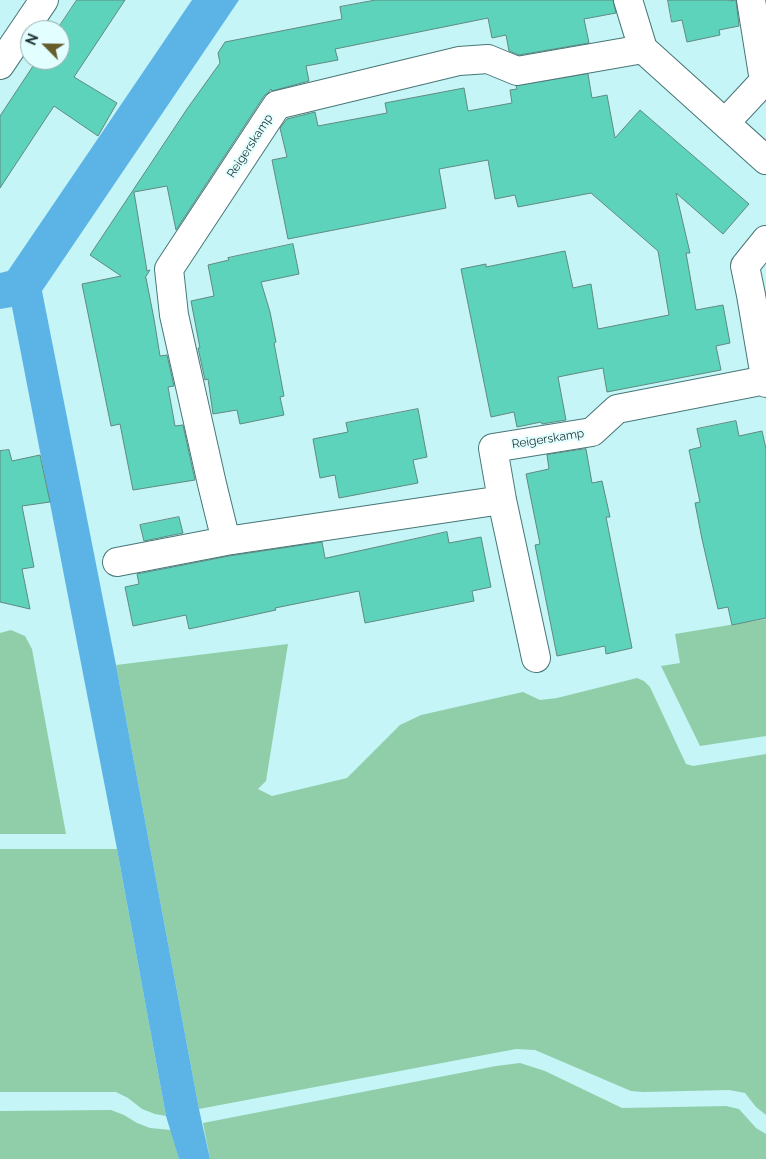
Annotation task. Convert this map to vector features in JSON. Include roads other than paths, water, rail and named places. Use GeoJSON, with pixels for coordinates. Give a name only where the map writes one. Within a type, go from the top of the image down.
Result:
{"type":"FeatureCollection","features":[{"type":"Feature","properties":{"kind":"street"},"geometry":{"type":"LineString","coordinates":[[0,65],[44,0]]}},
{"type":"Feature","properties":{"kind":"street"},"geometry":{"type":"LineString","coordinates":[[628,0],[643,49],[766,160]]}},
{"type":"Feature","properties":{"kind":"street"},"geometry":{"type":"LineString","coordinates":[[725,124],[764,81],[751,0]]}},
{"type":"Feature","properties":{"kind":"street","name":"Reigerskamp"},"geometry":{"type":"LineString","coordinates":[[226,541],[174,315],[169,269],[277,105],[459,61],[488,59],[517,71],[643,49]]}},
{"type":"Feature","properties":{"kind":"street","name":"Reigerskamp"},"geometry":{"type":"LineString","coordinates":[[536,658],[502,500],[493,448],[592,432],[617,409],[766,381],[745,266],[766,240]]}},
{"type":"Feature","properties":{"kind":"street"},"geometry":{"type":"LineString","coordinates":[[117,562],[226,541],[502,500]]}},
{"type":"Feature","properties":{"kind":"water"},"geometry":{"type":"Polygon","coordinates":[[[192,0],[239,0],[42,291],[116,665],[210,1159],[179,1159],[166,1116],[117,849],[12,307],[0,309],[0,273],[8,271],[192,0]]]}}]}
